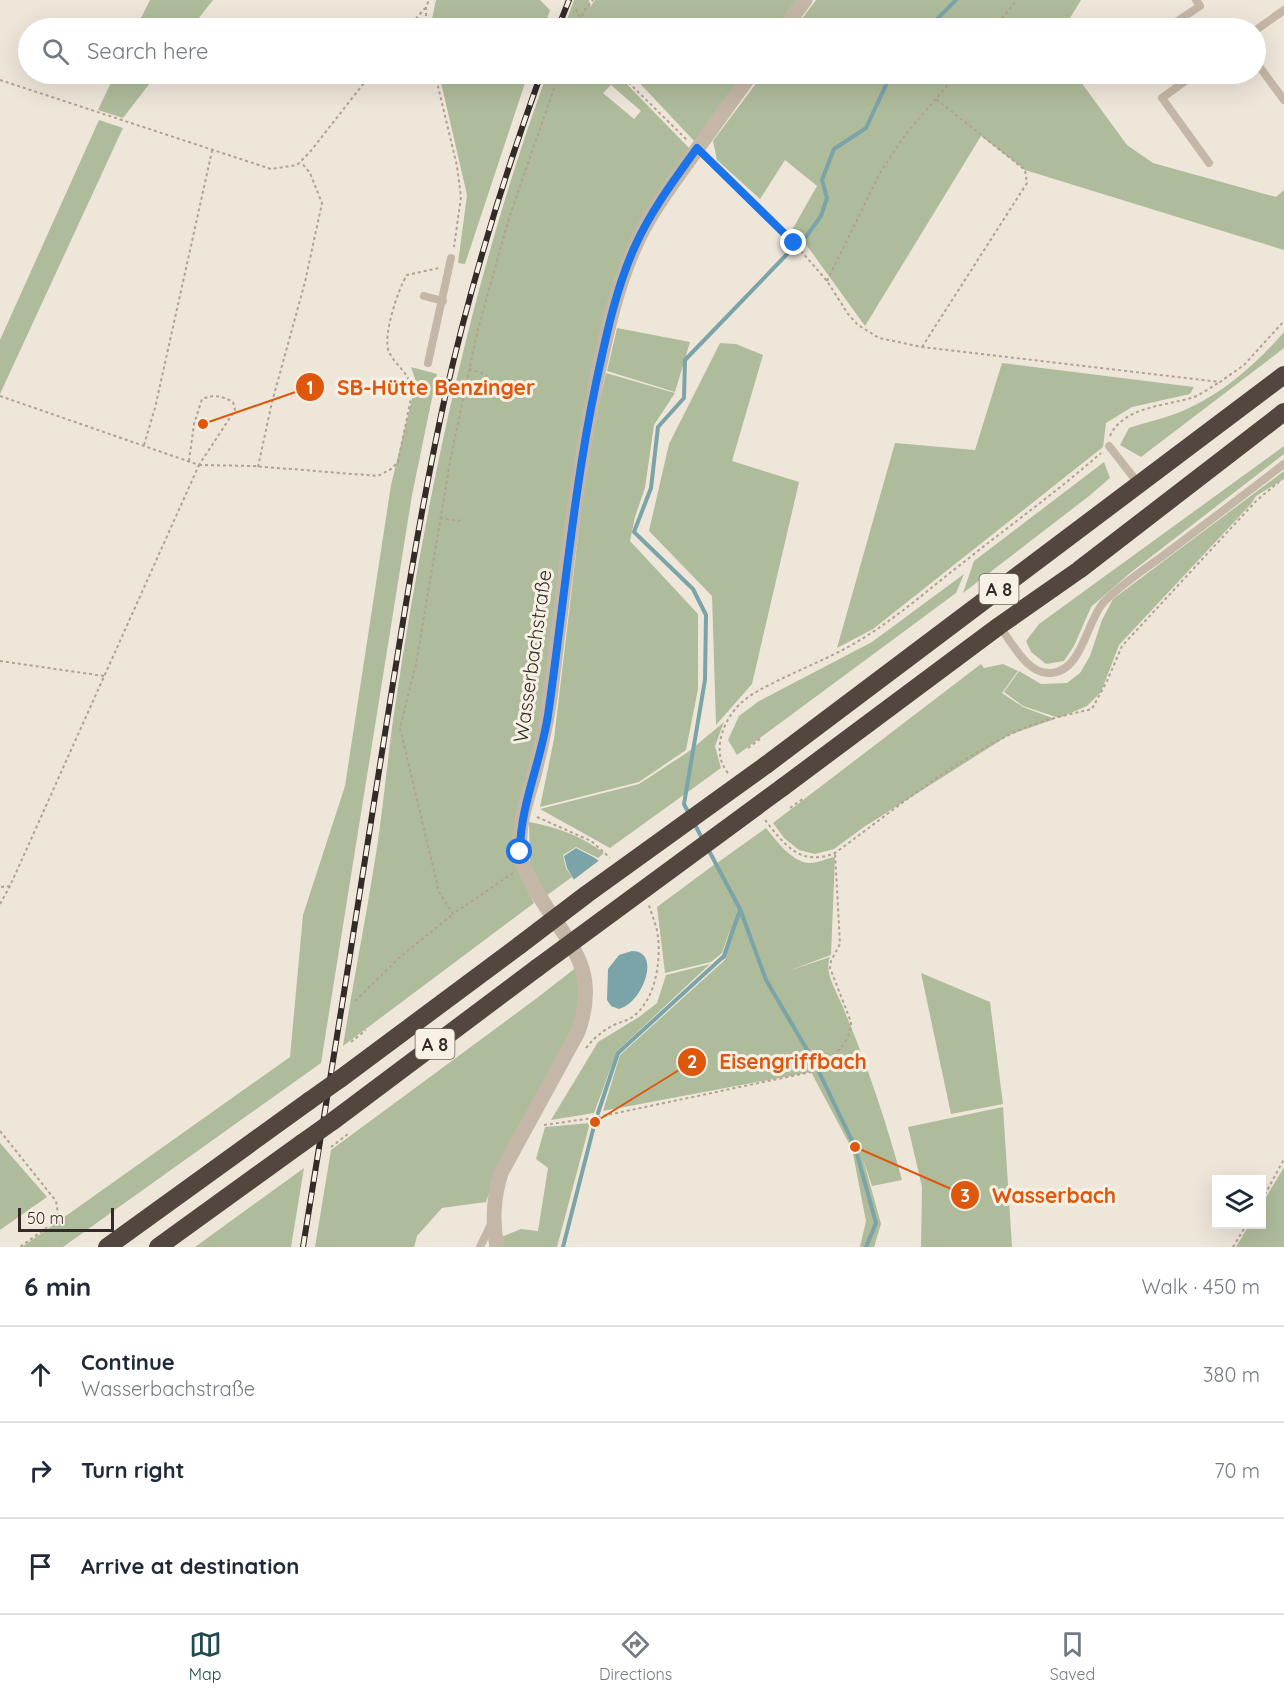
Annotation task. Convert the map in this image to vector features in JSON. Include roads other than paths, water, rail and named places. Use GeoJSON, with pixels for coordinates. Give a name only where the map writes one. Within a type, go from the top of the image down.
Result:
{"type":"FeatureCollection","features":[{"type":"Feature","properties":{"kind":"highway","name":"A 8"},"geometry":{"type":"LineString","coordinates":[[107,1247],[340,1079],[587,894],[766,765],[1284,375]]}},
{"type":"Feature","properties":{"kind":"highway","name":"A 8"},"geometry":{"type":"LineString","coordinates":[[158,1247],[333,1121],[999,626],[1078,570],[1284,412]]}},
{"type":"Feature","properties":{"kind":"street"},"geometry":{"type":"LineString","coordinates":[[792,18],[805,0]]}},
{"type":"Feature","properties":{"kind":"street","name":"Wasserbachstraße"},"geometry":{"type":"LineString","coordinates":[[497,1247],[493,1221],[495,1193],[501,1173],[578,1032],[585,1012],[587,995],[583,970],[570,940],[543,902],[523,867],[520,834],[523,812],[547,718],[579,474],[600,365],[612,314],[635,246],[650,216],[744,84]]}},
{"type":"Feature","properties":{"kind":"lane"},"geometry":{"type":"LineString","coordinates":[[1182,18],[1200,6],[1196,0]]}},
{"type":"Feature","properties":{"kind":"lane"},"geometry":{"type":"LineString","coordinates":[[1266,23],[1284,10]]}},
{"type":"Feature","properties":{"kind":"lane"},"geometry":{"type":"LineString","coordinates":[[1266,76],[1284,100]]}},
{"type":"Feature","properties":{"kind":"lane"},"geometry":{"type":"LineString","coordinates":[[1182,84],[1162,98],[1209,163]]}},
{"type":"Feature","properties":{"kind":"lane"},"geometry":{"type":"LineString","coordinates":[[428,363],[452,258]]}},
{"type":"Feature","properties":{"kind":"lane"},"geometry":{"type":"LineString","coordinates":[[424,296],[443,301]]}},
{"type":"Feature","properties":{"kind":"lane"},"geometry":{"type":"LineString","coordinates":[[1109,446],[1139,484]]}},
{"type":"Feature","properties":{"kind":"lane"},"geometry":{"type":"LineString","coordinates":[[999,626],[1026,662],[1037,671],[1052,673],[1071,665],[1081,648],[1091,620],[1103,603],[1284,464]]}},
{"type":"Feature","properties":{"kind":"lane"},"geometry":{"type":"LineString","coordinates":[[480,1247],[493,1221]]}},
{"type":"Feature","properties":{"kind":"water"},"geometry":{"type":"Polygon","coordinates":[[[576,848],[609,869],[574,880],[567,868],[564,856],[576,848]]]}},
{"type":"Feature","properties":{"kind":"water"},"geometry":{"type":"Polygon","coordinates":[[[632,951],[641,953],[646,959],[646,978],[635,997],[628,1005],[619,1009],[611,1006],[607,1000],[608,969],[619,955],[632,951]]]}},
{"type":"Feature","properties":{"kind":"waterway"},"geometry":{"type":"LineString","coordinates":[[938,18],[956,0]]}},
{"type":"Feature","properties":{"kind":"waterway"},"geometry":{"type":"LineString","coordinates":[[805,238],[821,216],[827,198],[822,180],[834,149],[866,128],[886,84]]}},
{"type":"Feature","properties":{"kind":"waterway"},"geometry":{"type":"LineString","coordinates":[[689,814],[684,804],[705,680],[706,615],[693,589],[634,532],[651,488],[658,427],[684,398],[685,360],[791,250]]}},
{"type":"Feature","properties":{"kind":"waterway"},"geometry":{"type":"LineString","coordinates":[[694,823],[703,840]]}},
{"type":"Feature","properties":{"kind":"waterway"},"geometry":{"type":"LineString","coordinates":[[708,849],[740,909],[766,980],[816,1065]]}},
{"type":"Feature","properties":{"kind":"waterway"},"geometry":{"type":"LineString","coordinates":[[598,1113],[618,1053],[724,956],[740,910]]}},
{"type":"Feature","properties":{"kind":"waterway"},"geometry":{"type":"LineString","coordinates":[[819,1072],[855,1147],[876,1223],[866,1247]]}},
{"type":"Feature","properties":{"kind":"waterway"},"geometry":{"type":"LineString","coordinates":[[563,1247],[595,1122]]}},
{"type":"Feature","properties":{"kind":"railway"},"geometry":{"type":"LineString","coordinates":[[562,18],[569,0]]}},
{"type":"Feature","properties":{"kind":"railway"},"geometry":{"type":"LineString","coordinates":[[303,1247],[402,630],[435,443],[476,274],[513,153],[537,84]]}},
{"type":"Feature","properties":{"kind":"place","name":"SB-Hütte Benzinger"},"geometry":{"type":"Point","coordinates":[203,424]}},
{"type":"Feature","properties":{"kind":"place","name":"Eisengriffbach"},"geometry":{"type":"Point","coordinates":[595,1122]}},
{"type":"Feature","properties":{"kind":"place","name":"Wasserbach"},"geometry":{"type":"Point","coordinates":[855,1147]}}]}
